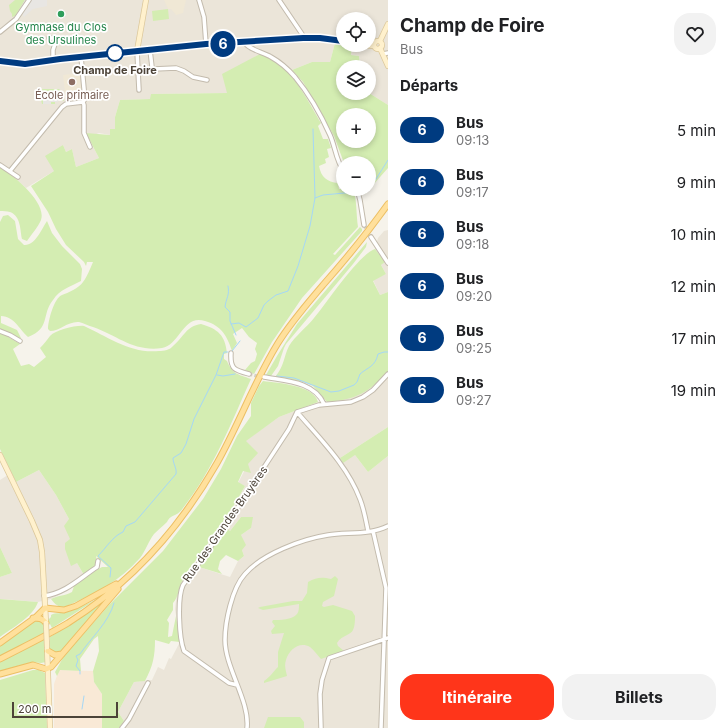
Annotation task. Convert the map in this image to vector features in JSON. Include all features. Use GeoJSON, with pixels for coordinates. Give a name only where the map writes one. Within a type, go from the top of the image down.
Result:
{"type":"FeatureCollection","features":[{"type":"Feature","properties":{"kind":"main road"},"geometry":{"type":"LineString","coordinates":[[137,51],[146,0]]}},
{"type":"Feature","properties":{"kind":"main road"},"geometry":{"type":"LineString","coordinates":[[380,48],[382,44],[380,41],[388,24]]}},
{"type":"Feature","properties":{"kind":"main road"},"geometry":{"type":"LineString","coordinates":[[0,61],[21,64],[206,44],[303,38],[336,40]]}},
{"type":"Feature","properties":{"kind":"main road"},"geometry":{"type":"LineString","coordinates":[[376,42],[380,41]]}},
{"type":"Feature","properties":{"kind":"main road"},"geometry":{"type":"LineString","coordinates":[[376,48],[380,48],[386,54],[388,66]]}},
{"type":"Feature","properties":{"kind":"main road"},"geometry":{"type":"LineString","coordinates":[[0,674],[33,665],[47,669],[55,664],[128,578],[156,550],[197,497],[227,443],[266,363],[283,336],[306,306],[360,242],[388,204]]}},
{"type":"Feature","properties":{"kind":"main road"},"geometry":{"type":"LineString","coordinates":[[0,455],[40,540],[48,649],[47,669],[50,728]]}},
{"type":"Feature","properties":{"kind":"main road"},"geometry":{"type":"LineString","coordinates":[[0,643],[45,608],[64,610],[76,606],[128,578]]}},
{"type":"Feature","properties":{"kind":"main road"},"geometry":{"type":"LineString","coordinates":[[0,659],[68,622],[99,601],[128,578]]}},
{"type":"Feature","properties":{"kind":"main road"},"geometry":{"type":"LineString","coordinates":[[33,618],[44,619],[46,623]]}},
{"type":"Feature","properties":{"kind":"main road"},"geometry":{"type":"LineString","coordinates":[[48,649],[55,655],[62,654]]}},
{"type":"Feature","properties":{"kind":"street"},"geometry":{"type":"LineString","coordinates":[[0,32],[16,19],[29,0]]}},
{"type":"Feature","properties":{"kind":"street"},"geometry":{"type":"LineString","coordinates":[[199,0],[204,17],[206,44]]}},
{"type":"Feature","properties":{"kind":"street"},"geometry":{"type":"LineString","coordinates":[[279,0],[302,34],[303,38]]}},
{"type":"Feature","properties":{"kind":"street"},"geometry":{"type":"LineString","coordinates":[[49,38],[55,38],[53,50],[54,60]]}},
{"type":"Feature","properties":{"kind":"street"},"geometry":{"type":"LineString","coordinates":[[244,42],[250,47],[271,56],[282,64],[295,77],[323,122],[338,156]]}},
{"type":"Feature","properties":{"kind":"street"},"geometry":{"type":"LineString","coordinates":[[150,50],[152,67],[154,69],[176,68],[193,77],[207,80]]}},
{"type":"Feature","properties":{"kind":"street"},"geometry":{"type":"LineString","coordinates":[[137,51],[139,90]]}},
{"type":"Feature","properties":{"kind":"street"},"geometry":{"type":"LineString","coordinates":[[81,57],[84,95],[84,133],[90,147]]}},
{"type":"Feature","properties":{"kind":"street"},"geometry":{"type":"LineString","coordinates":[[10,171],[62,106],[66,104],[83,102]]}},
{"type":"Feature","properties":{"kind":"street"},"geometry":{"type":"LineString","coordinates":[[0,164],[18,177]]}},
{"type":"Feature","properties":{"kind":"street"},"geometry":{"type":"LineString","coordinates":[[359,196],[364,225]]}},
{"type":"Feature","properties":{"kind":"street"},"geometry":{"type":"LineString","coordinates":[[371,237],[388,263]]}},
{"type":"Feature","properties":{"kind":"street"},"geometry":{"type":"LineString","coordinates":[[0,331],[20,341]]}},
{"type":"Feature","properties":{"kind":"street"},"geometry":{"type":"LineString","coordinates":[[231,353],[230,362],[234,369],[236,371],[248,374]]}},
{"type":"Feature","properties":{"kind":"street"},"geometry":{"type":"LineString","coordinates":[[381,728],[386,639],[386,588],[371,531],[361,499],[347,473],[323,441],[297,412],[324,404],[350,402],[363,397],[388,374]]}},
{"type":"Feature","properties":{"kind":"street"},"geometry":{"type":"LineString","coordinates":[[264,377],[306,386],[320,396],[324,404]]}},
{"type":"Feature","properties":{"kind":"street","name":"Rue des Grandes Bruyères"},"geometry":{"type":"LineString","coordinates":[[237,685],[229,683],[184,651],[179,607],[180,592],[183,585],[225,528],[289,430],[297,412]]}},
{"type":"Feature","properties":{"kind":"street"},"geometry":{"type":"LineString","coordinates":[[247,728],[246,711],[227,653],[225,641],[226,629],[239,581],[245,574],[269,555],[296,544],[320,536],[371,531],[388,526]]}},
{"type":"Feature","properties":{"kind":"street"},"geometry":{"type":"LineString","coordinates":[[44,596],[62,592],[97,567],[98,560]]}},
{"type":"Feature","properties":{"kind":"street"},"geometry":{"type":"LineString","coordinates":[[321,728],[320,694],[328,658],[386,639]]}},
{"type":"Feature","properties":{"kind":"street"},"geometry":{"type":"LineString","coordinates":[[122,728],[129,719],[148,683]]}},
{"type":"Feature","properties":{"kind":"shaded area"},"geometry":{"type":"Polygon","coordinates":[[[0,0],[388,0],[388,105],[376,97],[376,60],[359,60],[359,56],[351,55],[351,52],[376,52],[376,12],[336,12],[336,43],[330,62],[312,62],[292,70],[285,69],[227,93],[151,94],[151,99],[120,100],[115,117],[115,129],[110,135],[99,133],[94,135],[86,133],[99,158],[76,167],[72,149],[66,152],[63,145],[54,171],[26,188],[0,166],[0,0]]]}},
{"type":"Feature","properties":{"kind":"shaded area"},"geometry":{"type":"Polygon","coordinates":[[[25,0],[47,0],[47,6],[33,9],[24,17],[20,9],[25,0]]]}},
{"type":"Feature","properties":{"kind":"shaded area"},"geometry":{"type":"Polygon","coordinates":[[[164,0],[186,0],[183,13],[176,15],[171,9],[168,9],[164,0]]]}},
{"type":"Feature","properties":{"kind":"shaded area","name":"École primaire"},"geometry":{"type":"Polygon","coordinates":[[[80,73],[82,99],[81,101],[66,102],[63,75],[80,73]]]}},
{"type":"Feature","properties":{"kind":"shaded area"},"geometry":{"type":"Polygon","coordinates":[[[55,90],[58,90],[58,102],[43,104],[43,91],[54,92],[55,90]]]}},
{"type":"Feature","properties":{"kind":"shaded area"},"geometry":{"type":"Polygon","coordinates":[[[388,230],[388,292],[380,295],[373,280],[386,274],[381,265],[384,262],[375,249],[378,238],[384,231],[388,230]]]}},
{"type":"Feature","properties":{"kind":"shaded area"},"geometry":{"type":"Polygon","coordinates":[[[388,372],[388,427],[340,458],[355,455],[368,472],[388,456],[388,728],[119,728],[124,721],[118,712],[134,682],[152,680],[158,667],[164,670],[169,658],[171,659],[180,642],[175,609],[177,592],[184,577],[193,565],[230,577],[238,561],[244,556],[241,535],[251,528],[241,517],[230,531],[226,528],[245,486],[238,483],[248,464],[245,441],[279,417],[318,402],[336,401],[373,387],[388,372]]]}},
{"type":"Feature","properties":{"kind":"shaded area"},"geometry":{"type":"Polygon","coordinates":[[[39,470],[56,495],[69,519],[70,539],[77,563],[85,577],[51,599],[38,602],[0,599],[0,577],[12,573],[0,547],[0,480],[11,473],[16,482],[39,470]]]}},
{"type":"Feature","properties":{"kind":"shaded area"},"geometry":{"type":"Polygon","coordinates":[[[59,670],[93,671],[94,682],[102,694],[102,728],[54,728],[54,684],[59,670]]]}},
{"type":"Feature","properties":{"kind":"green space"},"geometry":{"type":"Polygon","coordinates":[[[15,0],[25,0],[15,16],[12,17],[9,5],[15,0]]]}},
{"type":"Feature","properties":{"kind":"green space"},"geometry":{"type":"Polygon","coordinates":[[[168,9],[169,19],[153,21],[152,11],[168,9]]]}},
{"type":"Feature","properties":{"kind":"green space"},"geometry":{"type":"Polygon","coordinates":[[[335,43],[336,52],[351,52],[351,55],[359,56],[359,60],[336,60],[336,100],[376,100],[376,97],[388,105],[388,168],[376,182],[376,156],[341,156],[338,148],[376,148],[376,108],[336,108],[336,141],[303,82],[292,70],[312,62],[330,62],[335,43]]]}},
{"type":"Feature","properties":{"kind":"green space"},"geometry":{"type":"Polygon","coordinates":[[[260,54],[277,62],[291,75],[321,123],[318,126],[323,139],[328,139],[331,148],[327,149],[329,157],[325,159],[326,163],[319,166],[321,173],[328,180],[336,182],[336,196],[355,197],[358,227],[333,254],[335,255],[360,227],[362,231],[302,298],[272,342],[254,374],[245,370],[255,361],[257,354],[255,349],[257,343],[249,337],[242,328],[233,334],[237,343],[232,351],[226,336],[220,329],[211,323],[198,320],[186,326],[168,346],[152,349],[134,345],[79,322],[71,323],[54,331],[50,331],[48,329],[49,321],[56,300],[81,284],[93,262],[87,262],[86,266],[84,262],[66,245],[48,212],[31,186],[54,171],[45,156],[63,145],[66,152],[72,149],[76,167],[99,158],[86,133],[110,135],[110,129],[115,129],[115,117],[120,100],[150,99],[151,94],[227,93],[222,74],[260,54]]]}},
{"type":"Feature","properties":{"kind":"green space"},"geometry":{"type":"Polygon","coordinates":[[[42,89],[59,89],[63,93],[64,101],[60,99],[58,90],[55,92],[43,91],[51,103],[55,102],[55,104],[42,104],[42,89]]]}},
{"type":"Feature","properties":{"kind":"green space"},"geometry":{"type":"Polygon","coordinates":[[[0,166],[28,190],[39,205],[41,220],[27,241],[22,239],[18,220],[14,214],[6,211],[0,211],[0,166]]]}},
{"type":"Feature","properties":{"kind":"green space"},"geometry":{"type":"Polygon","coordinates":[[[8,215],[15,221],[18,239],[24,245],[28,245],[35,240],[47,221],[52,233],[62,246],[80,264],[82,269],[81,281],[56,296],[49,306],[43,325],[40,330],[35,333],[28,337],[10,318],[1,316],[1,323],[17,330],[21,338],[0,329],[0,222],[3,216],[8,215]]]}},
{"type":"Feature","properties":{"kind":"green space"},"geometry":{"type":"Polygon","coordinates":[[[367,242],[366,247],[353,264],[286,344],[278,366],[271,376],[266,375],[297,324],[367,242]]]}},
{"type":"Feature","properties":{"kind":"green space"},"geometry":{"type":"Polygon","coordinates":[[[375,249],[385,262],[381,265],[386,274],[373,281],[380,295],[388,292],[388,372],[368,390],[361,394],[347,399],[327,402],[313,386],[304,382],[275,377],[281,369],[291,342],[314,318],[360,260],[375,249]]]}},
{"type":"Feature","properties":{"kind":"green space"},"geometry":{"type":"Polygon","coordinates":[[[201,324],[212,328],[222,337],[227,353],[224,354],[224,359],[227,361],[231,369],[236,373],[251,379],[221,446],[194,493],[183,508],[179,513],[170,518],[154,534],[142,555],[133,566],[108,585],[69,605],[69,607],[58,606],[51,599],[72,592],[74,586],[93,572],[102,567],[108,567],[96,556],[97,563],[84,575],[77,563],[71,566],[65,549],[65,543],[70,539],[64,526],[69,519],[56,495],[39,470],[16,482],[0,449],[0,332],[20,344],[13,349],[21,366],[29,364],[34,367],[46,357],[40,348],[50,336],[66,328],[84,326],[111,340],[129,347],[139,350],[161,351],[167,350],[177,343],[188,329],[201,324]]]}},
{"type":"Feature","properties":{"kind":"green space"},"geometry":{"type":"Polygon","coordinates":[[[263,381],[303,388],[315,396],[318,402],[279,417],[246,441],[258,453],[248,464],[251,473],[243,471],[238,482],[245,486],[224,521],[183,579],[177,597],[173,603],[173,610],[167,620],[169,623],[168,637],[172,636],[176,616],[180,642],[171,641],[169,644],[155,640],[153,661],[145,681],[134,682],[118,712],[124,721],[119,728],[102,728],[102,694],[94,682],[93,671],[99,651],[98,636],[94,639],[80,659],[81,671],[60,670],[57,676],[55,672],[64,656],[109,605],[163,551],[203,499],[221,469],[237,436],[251,416],[251,403],[263,381]]]}},
{"type":"Feature","properties":{"kind":"green space"},"geometry":{"type":"Polygon","coordinates":[[[388,427],[388,456],[368,472],[355,455],[343,463],[340,458],[388,427]]]}},
{"type":"Feature","properties":{"kind":"green space"},"geometry":{"type":"Polygon","coordinates":[[[241,517],[253,517],[251,528],[241,535],[246,545],[242,550],[244,556],[238,561],[226,555],[220,561],[218,569],[222,574],[199,567],[226,528],[230,531],[241,517]]]}},
{"type":"Feature","properties":{"kind":"green space"},"geometry":{"type":"Polygon","coordinates":[[[0,547],[12,573],[0,577],[0,547]]]}},
{"type":"Feature","properties":{"kind":"green space"},"geometry":{"type":"Polygon","coordinates":[[[335,576],[338,579],[334,596],[323,602],[322,606],[333,605],[352,611],[355,616],[355,625],[352,632],[341,638],[337,643],[338,646],[344,651],[321,659],[310,647],[306,645],[298,646],[287,656],[285,666],[287,676],[264,683],[264,681],[278,667],[278,652],[284,633],[272,634],[271,631],[275,626],[272,622],[273,620],[286,619],[295,616],[299,609],[299,604],[263,610],[258,608],[293,601],[302,601],[307,593],[308,582],[320,578],[331,579],[335,576]]]}},
{"type":"Feature","properties":{"kind":"green space"},"geometry":{"type":"Polygon","coordinates":[[[108,597],[63,651],[57,653],[49,649],[50,637],[78,620],[108,597]]]}},
{"type":"Feature","properties":{"kind":"green space"},"geometry":{"type":"Polygon","coordinates":[[[0,599],[38,602],[32,613],[0,637],[0,599]]]}},
{"type":"Feature","properties":{"kind":"green space"},"geometry":{"type":"Polygon","coordinates":[[[97,599],[52,628],[48,620],[51,615],[71,611],[97,599]]]}},
{"type":"Feature","properties":{"kind":"green space"},"geometry":{"type":"Polygon","coordinates":[[[38,620],[44,622],[44,633],[0,656],[0,646],[31,622],[38,620]]]}},
{"type":"Feature","properties":{"kind":"green space"},"geometry":{"type":"Polygon","coordinates":[[[45,639],[46,662],[32,662],[0,671],[0,662],[45,639]]]}},
{"type":"Feature","properties":{"kind":"green space"},"geometry":{"type":"Polygon","coordinates":[[[33,670],[39,670],[45,673],[47,728],[0,728],[0,680],[33,670]]]}},
{"type":"Feature","properties":{"kind":"green space"},"geometry":{"type":"Polygon","coordinates":[[[268,717],[300,717],[304,722],[304,728],[264,728],[268,717]]]}},
{"type":"Feature","properties":{"kind":"waterway"},"geometry":{"type":"LineString","coordinates":[[231,324],[239,323],[246,327],[258,318],[264,305],[268,301],[276,295],[288,291],[298,266],[310,226],[315,198],[313,129]]}},
{"type":"Feature","properties":{"kind":"waterway"},"geometry":{"type":"LineString","coordinates":[[376,179],[388,160]]}},
{"type":"Feature","properties":{"kind":"waterway"},"geometry":{"type":"LineString","coordinates":[[315,198],[323,195],[336,194]]}},
{"type":"Feature","properties":{"kind":"waterway"},"geometry":{"type":"LineString","coordinates":[[228,286],[225,307],[230,312],[230,321],[236,335]]}},
{"type":"Feature","properties":{"kind":"waterway"},"geometry":{"type":"LineString","coordinates":[[232,351],[240,341]]}},
{"type":"Feature","properties":{"kind":"waterway"},"geometry":{"type":"LineString","coordinates":[[110,577],[111,568],[98,556],[113,539],[123,532],[126,526],[135,522],[176,474],[173,458],[181,453],[186,444],[194,419],[216,375],[224,352],[228,352]]}},
{"type":"Feature","properties":{"kind":"waterway"},"geometry":{"type":"LineString","coordinates":[[277,376],[294,378],[331,392],[339,391],[354,385],[360,374],[375,362],[378,354],[388,352]]}},
{"type":"Feature","properties":{"kind":"waterway"},"geometry":{"type":"LineString","coordinates":[[217,375],[223,376],[235,374]]}},
{"type":"Feature","properties":{"kind":"waterway"},"geometry":{"type":"LineString","coordinates":[[80,674],[80,671],[76,666],[78,660],[76,656],[80,654],[104,623],[112,610],[114,603]]}},
{"type":"Feature","properties":{"kind":"waterway"},"geometry":{"type":"LineString","coordinates":[[82,709],[84,696]]}},
{"type":"Feature","properties":{"kind":"tunnel"},"geometry":{"type":"LineString","coordinates":[[364,225],[371,237]]}},
{"type":"Feature","properties":{"kind":"tunnel"},"geometry":{"type":"LineString","coordinates":[[249,374],[261,377]]}},
{"type":"Feature","properties":{"kind":"bus line","name":"6"},"geometry":{"type":"LineString","coordinates":[[0,61],[25,64],[206,44],[303,38],[336,40]]}},
{"type":"Feature","properties":{"kind":"place","name":"Gymnase du Clos des Ursulines"},"geometry":{"type":"Point","coordinates":[61,14]}},
{"type":"Feature","properties":{"kind":"place","name":"Champ de Foire"},"geometry":{"type":"Point","coordinates":[115,53]}},
{"type":"Feature","properties":{"kind":"place","name":"École primaire"},"geometry":{"type":"Point","coordinates":[72,82]}}]}
